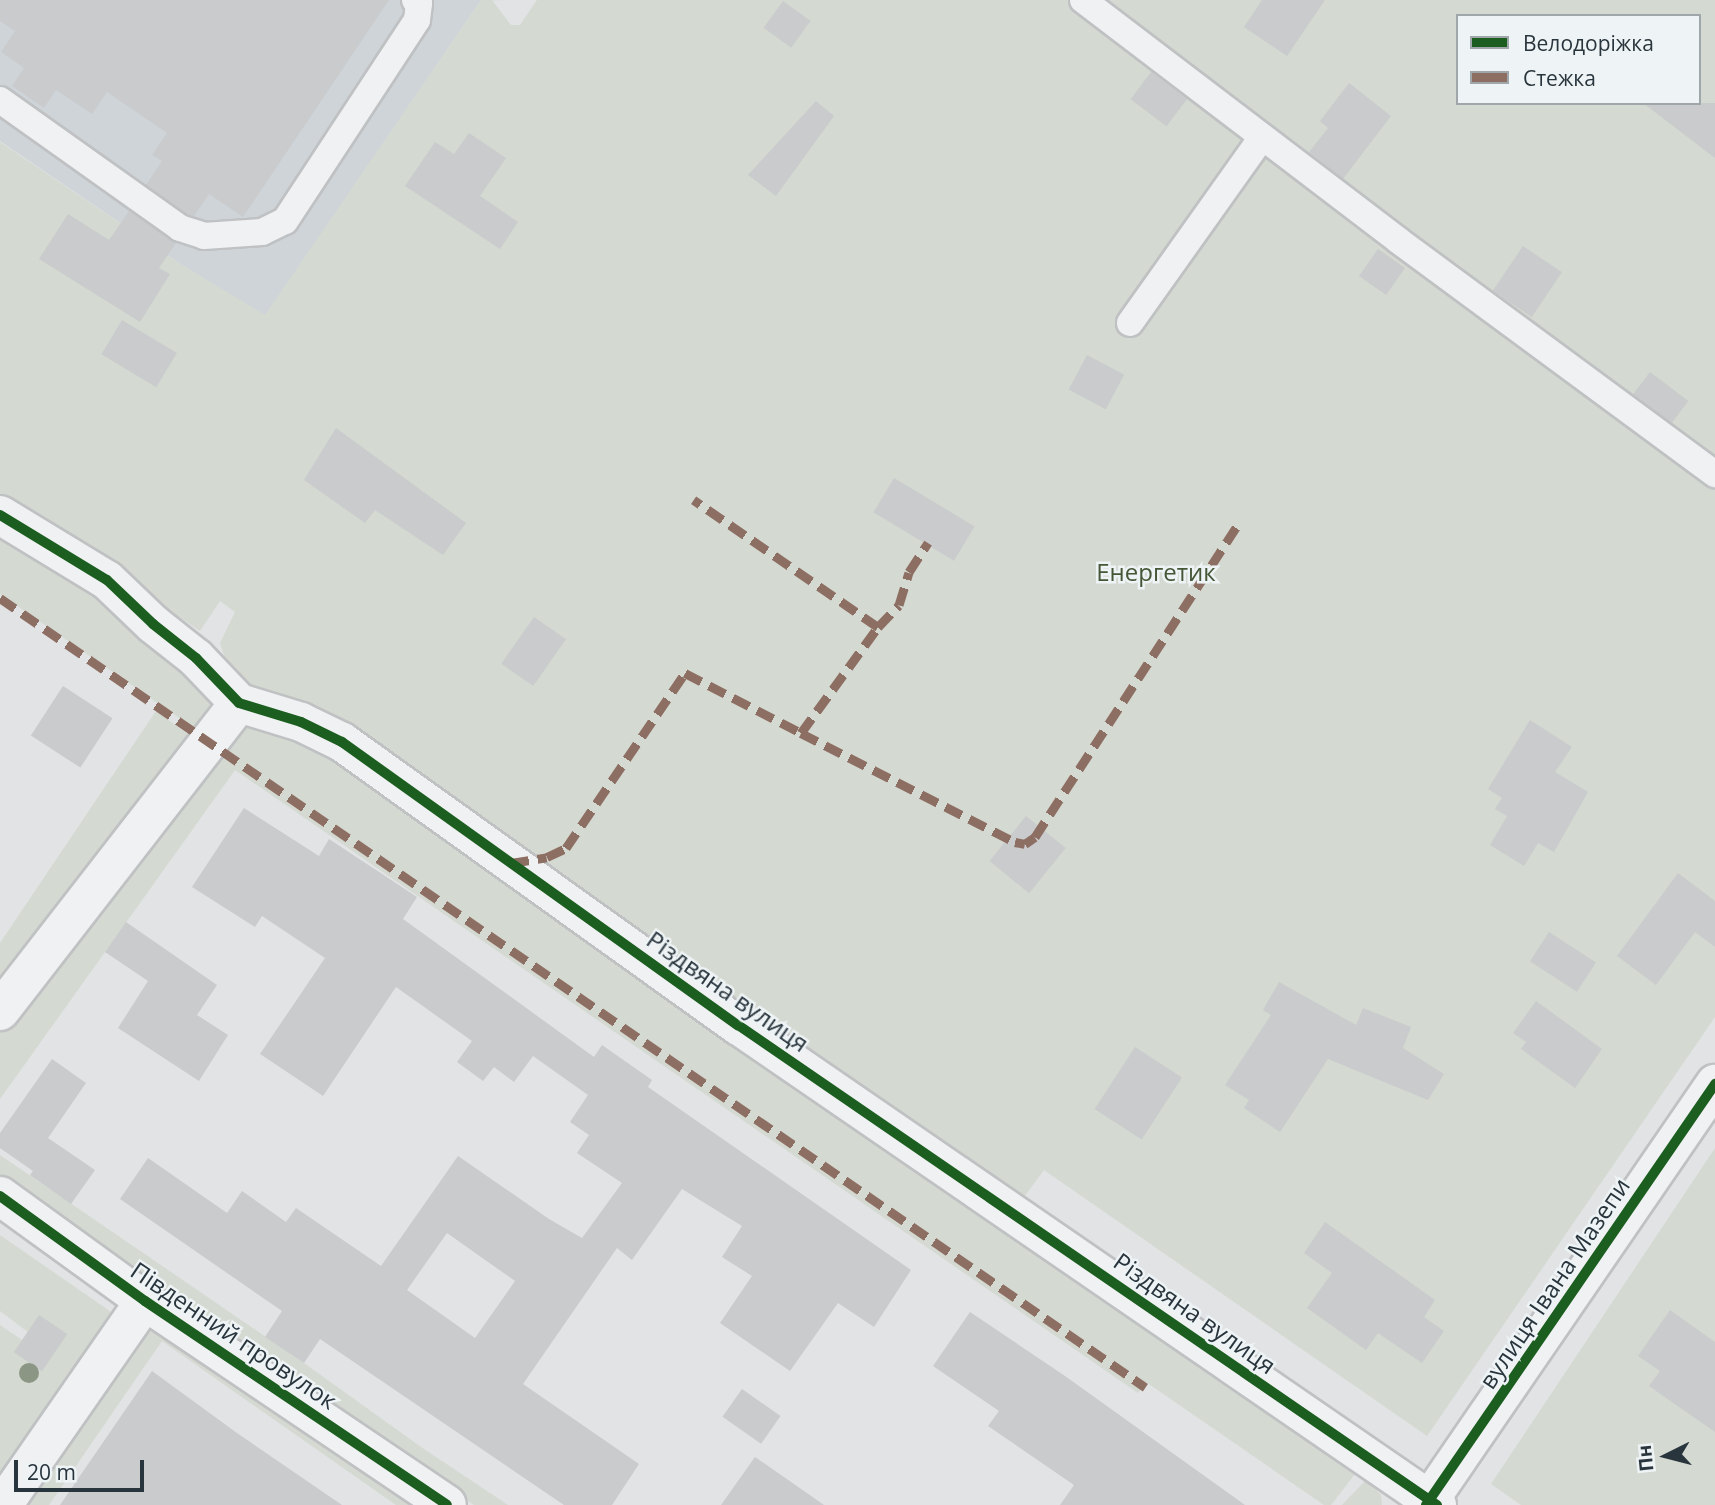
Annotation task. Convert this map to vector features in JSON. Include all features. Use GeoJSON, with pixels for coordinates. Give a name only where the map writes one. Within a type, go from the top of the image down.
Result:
{"type":"FeatureCollection","features":[{"type":"Feature","properties":{"kind":"street","name":"Різдвяна вулиця"},"geometry":{"type":"LineString","coordinates":[[0,515],[107,580],[153,625],[197,658],[239,703],[301,722],[342,742],[738,1026],[1431,1503]]}},
{"type":"Feature","properties":{"kind":"street"},"geometry":{"type":"LineString","coordinates":[[0,1012],[239,703]]}},
{"type":"Feature","properties":{"kind":"street","name":"вулиця Івана Мазепи"},"geometry":{"type":"LineString","coordinates":[[1431,1503],[1715,1084]]}},
{"type":"Feature","properties":{"kind":"street","name":"Південний провулок"},"geometry":{"type":"LineString","coordinates":[[0,1196],[145,1301],[447,1505]]}},
{"type":"Feature","properties":{"kind":"street"},"geometry":{"type":"LineString","coordinates":[[3,1505],[145,1301]]}},
{"type":"Feature","properties":{"kind":"lane"},"geometry":{"type":"LineString","coordinates":[[0,100],[180,228],[204,236],[262,232],[285,221],[417,20],[419,3],[415,0]]}},
{"type":"Feature","properties":{"kind":"lane"},"geometry":{"type":"LineString","coordinates":[[1083,0],[1715,474]]}},
{"type":"Feature","properties":{"kind":"lane"},"geometry":{"type":"LineString","coordinates":[[1130,323],[1262,136]]}},
{"type":"Feature","properties":{"kind":"shaded area"},"geometry":{"type":"Polygon","coordinates":[[[0,0],[481,0],[265,316],[182,265],[0,141],[0,0]]]}},
{"type":"Feature","properties":{"kind":"green space","name":"Енергетик"},"geometry":{"type":"Polygon","coordinates":[[[481,0],[492,0],[511,25],[520,25],[537,0],[1715,0],[1715,1017],[1427,1436],[1044,1170],[1021,1201],[241,683],[227,664],[220,643],[235,612],[220,601],[200,631],[0,496],[0,142],[182,265],[265,315],[481,0]]]}},
{"type":"Feature","properties":{"kind":"green space"},"geometry":{"type":"Polygon","coordinates":[[[0,527],[100,591],[211,691],[211,705],[201,733],[0,594],[0,527]]]}},
{"type":"Feature","properties":{"kind":"green space"},"geometry":{"type":"Polygon","coordinates":[[[156,711],[196,740],[0,992],[0,943],[156,711]]]}},
{"type":"Feature","properties":{"kind":"green space"},"geometry":{"type":"Polygon","coordinates":[[[247,725],[306,737],[1006,1223],[1355,1474],[1331,1505],[1324,1505],[1146,1382],[1138,1393],[235,770],[0,1099],[0,1026],[171,810],[224,754],[234,733],[247,725]]]}},
{"type":"Feature","properties":{"kind":"green space"},"geometry":{"type":"Polygon","coordinates":[[[1715,1148],[1715,1505],[1521,1505],[1491,1484],[1715,1148]]]}},
{"type":"Feature","properties":{"kind":"green space"},"geometry":{"type":"Polygon","coordinates":[[[0,1155],[508,1505],[474,1505],[0,1181],[0,1155]]]}},
{"type":"Feature","properties":{"kind":"green space"},"geometry":{"type":"Polygon","coordinates":[[[0,1235],[114,1314],[0,1485],[0,1325],[22,1340],[28,1332],[0,1311],[0,1235]]]}},
{"type":"Feature","properties":{"kind":"green space"},"geometry":{"type":"Polygon","coordinates":[[[155,1330],[426,1505],[396,1505],[162,1341],[49,1505],[24,1505],[143,1334],[155,1330]]]}},
{"type":"Feature","properties":{"kind":"green space"},"geometry":{"type":"Polygon","coordinates":[[[1366,1480],[1381,1495],[1382,1505],[1342,1505],[1366,1480]]]}},
{"type":"Feature","properties":{"kind":"building"},"geometry":{"type":"Polygon","coordinates":[[[0,0],[389,0],[243,217],[209,194],[194,216],[187,214],[146,185],[162,161],[152,155],[167,133],[107,92],[92,114],[56,90],[44,108],[12,86],[24,68],[1,52],[15,31],[0,21],[0,0]]]}},
{"type":"Feature","properties":{"kind":"building"},"geometry":{"type":"Polygon","coordinates":[[[1262,0],[1325,0],[1287,56],[1244,27],[1262,0]]]}},
{"type":"Feature","properties":{"kind":"building"},"geometry":{"type":"Polygon","coordinates":[[[783,1],[811,21],[791,48],[764,28],[783,1]]]}},
{"type":"Feature","properties":{"kind":"building"},"geometry":{"type":"Polygon","coordinates":[[[1151,72],[1187,99],[1166,126],[1131,99],[1151,72]]]}},
{"type":"Feature","properties":{"kind":"building"},"geometry":{"type":"Polygon","coordinates":[[[1349,83],[1391,116],[1343,179],[1309,152],[1328,128],[1320,121],[1349,83]]]}},
{"type":"Feature","properties":{"kind":"building"},"geometry":{"type":"Polygon","coordinates":[[[816,101],[834,116],[776,196],[748,175],[816,101]]]}},
{"type":"Feature","properties":{"kind":"building"},"geometry":{"type":"Polygon","coordinates":[[[1715,103],[1715,158],[1646,105],[1715,103]]]}},
{"type":"Feature","properties":{"kind":"building"},"geometry":{"type":"Polygon","coordinates":[[[469,133],[506,158],[480,196],[518,222],[500,249],[405,186],[435,142],[454,154],[469,133]]]}},
{"type":"Feature","properties":{"kind":"building"},"geometry":{"type":"Polygon","coordinates":[[[129,211],[176,243],[159,268],[170,274],[140,322],[39,259],[68,214],[109,240],[129,211]]]}},
{"type":"Feature","properties":{"kind":"building"},"geometry":{"type":"Polygon","coordinates":[[[1523,246],[1562,272],[1532,317],[1493,291],[1523,246]]]}},
{"type":"Feature","properties":{"kind":"building"},"geometry":{"type":"Polygon","coordinates":[[[1378,249],[1405,268],[1386,295],[1359,276],[1378,249]]]}},
{"type":"Feature","properties":{"kind":"building"},"geometry":{"type":"Polygon","coordinates":[[[122,320],[177,353],[156,387],[101,354],[122,320]]]}},
{"type":"Feature","properties":{"kind":"building"},"geometry":{"type":"Polygon","coordinates":[[[1087,355],[1124,375],[1106,409],[1069,389],[1087,355]]]}},
{"type":"Feature","properties":{"kind":"building"},"geometry":{"type":"Polygon","coordinates":[[[1650,372],[1688,401],[1671,423],[1633,394],[1650,372]]]}},
{"type":"Feature","properties":{"kind":"building"},"geometry":{"type":"Polygon","coordinates":[[[336,428],[466,523],[443,555],[375,510],[365,523],[304,480],[336,428]]]}},
{"type":"Feature","properties":{"kind":"building"},"geometry":{"type":"Polygon","coordinates":[[[894,478],[975,526],[954,561],[873,512],[894,478]]]}},
{"type":"Feature","properties":{"kind":"building"},"geometry":{"type":"Polygon","coordinates":[[[534,617],[566,639],[533,686],[501,664],[534,617]]]}},
{"type":"Feature","properties":{"kind":"building"},"geometry":{"type":"Polygon","coordinates":[[[63,686],[112,718],[80,768],[31,735],[63,686]]]}},
{"type":"Feature","properties":{"kind":"building"},"geometry":{"type":"Polygon","coordinates":[[[1530,720],[1572,747],[1555,772],[1588,792],[1554,852],[1538,843],[1524,866],[1490,845],[1507,816],[1495,809],[1502,798],[1488,789],[1530,720]]]}},
{"type":"Feature","properties":{"kind":"building"},"geometry":{"type":"Polygon","coordinates":[[[244,808],[319,856],[329,839],[417,897],[403,919],[594,1057],[602,1045],[652,1080],[648,1087],[911,1270],[874,1327],[838,1303],[790,1371],[720,1323],[752,1276],[722,1257],[742,1226],[682,1189],[632,1260],[617,1248],[523,1384],[639,1464],[612,1505],[564,1505],[320,1339],[304,1363],[265,1337],[282,1311],[120,1199],[148,1158],[227,1213],[242,1191],[286,1222],[296,1208],[381,1266],[458,1156],[549,1219],[582,1238],[622,1183],[577,1153],[589,1135],[570,1122],[588,1095],[533,1056],[514,1082],[494,1067],[483,1081],[457,1062],[472,1041],[396,987],[323,1096],[260,1054],[325,958],[262,916],[255,927],[192,887],[244,808]],[[447,1233],[407,1290],[475,1338],[515,1281],[447,1233]]]}},
{"type":"Feature","properties":{"kind":"building"},"geometry":{"type":"Polygon","coordinates":[[[1026,816],[1066,848],[1029,893],[989,861],[1026,816]]]}},
{"type":"Feature","properties":{"kind":"building"},"geometry":{"type":"Polygon","coordinates":[[[1678,873],[1715,901],[1715,947],[1695,932],[1656,985],[1617,956],[1678,873]]]}},
{"type":"Feature","properties":{"kind":"building"},"geometry":{"type":"Polygon","coordinates":[[[126,922],[217,985],[197,1015],[228,1035],[199,1081],[118,1028],[148,981],[105,952],[126,922]]]}},
{"type":"Feature","properties":{"kind":"building"},"geometry":{"type":"Polygon","coordinates":[[[1549,932],[1596,962],[1577,992],[1530,961],[1549,932]]]}},
{"type":"Feature","properties":{"kind":"building"},"geometry":{"type":"Polygon","coordinates":[[[1279,982],[1356,1025],[1363,1008],[1411,1027],[1403,1048],[1444,1074],[1428,1100],[1328,1059],[1280,1132],[1244,1108],[1249,1100],[1225,1085],[1271,1015],[1263,1010],[1279,982]]]}},
{"type":"Feature","properties":{"kind":"building"},"geometry":{"type":"Polygon","coordinates":[[[1536,1001],[1602,1049],[1575,1088],[1521,1049],[1526,1042],[1513,1033],[1536,1001]]]}},
{"type":"Feature","properties":{"kind":"building"},"geometry":{"type":"Polygon","coordinates":[[[1135,1047],[1182,1077],[1142,1140],[1095,1109],[1135,1047]]]}},
{"type":"Feature","properties":{"kind":"building"},"geometry":{"type":"Polygon","coordinates":[[[52,1059],[86,1083],[48,1138],[95,1170],[71,1204],[30,1175],[33,1171],[0,1148],[0,1133],[52,1059]]]}},
{"type":"Feature","properties":{"kind":"building"},"geometry":{"type":"Polygon","coordinates":[[[1325,1222],[1435,1300],[1424,1317],[1444,1331],[1422,1363],[1378,1333],[1366,1350],[1307,1308],[1332,1273],[1304,1253],[1325,1222]]]}},
{"type":"Feature","properties":{"kind":"building"},"geometry":{"type":"Polygon","coordinates":[[[1670,1310],[1715,1342],[1715,1432],[1649,1386],[1660,1371],[1638,1356],[1670,1310]]]}},
{"type":"Feature","properties":{"kind":"building"},"geometry":{"type":"Polygon","coordinates":[[[970,1312],[1065,1376],[1245,1505],[1060,1505],[1074,1485],[988,1426],[999,1411],[933,1366],[970,1312]]]}},
{"type":"Feature","properties":{"kind":"building"},"geometry":{"type":"Polygon","coordinates":[[[39,1315],[67,1334],[42,1371],[14,1352],[39,1315]]]}},
{"type":"Feature","properties":{"kind":"building"},"geometry":{"type":"Polygon","coordinates":[[[152,1371],[237,1433],[342,1505],[60,1505],[152,1371]]]}},
{"type":"Feature","properties":{"kind":"building"},"geometry":{"type":"Polygon","coordinates":[[[742,1389],[781,1416],[761,1444],[722,1417],[742,1389]]]}},
{"type":"Feature","properties":{"kind":"building"},"geometry":{"type":"Polygon","coordinates":[[[755,1457],[824,1505],[721,1505],[755,1457]]]}},
{"type":"Feature","properties":{"kind":"marked path"},"geometry":{"type":"LineString","coordinates":[[511,863],[547,857],[566,848],[685,673],[801,733],[878,627],[694,500]]}},
{"type":"Feature","properties":{"kind":"marked path"},"geometry":{"type":"LineString","coordinates":[[801,733],[1015,842],[1025,844],[1035,837],[1239,523]]}},
{"type":"Feature","properties":{"kind":"marked path"},"geometry":{"type":"LineString","coordinates":[[878,627],[899,605],[909,572],[928,543]]}},
{"type":"Feature","properties":{"kind":"marked path"},"geometry":{"type":"LineString","coordinates":[[0,598],[1145,1387]]}},
{"type":"Feature","properties":{"kind":"cycle path"},"geometry":{"type":"LineString","coordinates":[[0,515],[107,580],[153,624],[196,658],[239,703],[301,722],[342,742],[738,1025],[1437,1505]]}},
{"type":"Feature","properties":{"kind":"cycle path"},"geometry":{"type":"LineString","coordinates":[[1426,1505],[1715,1084]]}},
{"type":"Feature","properties":{"kind":"cycle path"},"geometry":{"type":"LineString","coordinates":[[0,1196],[145,1301],[447,1505]]}}]}
